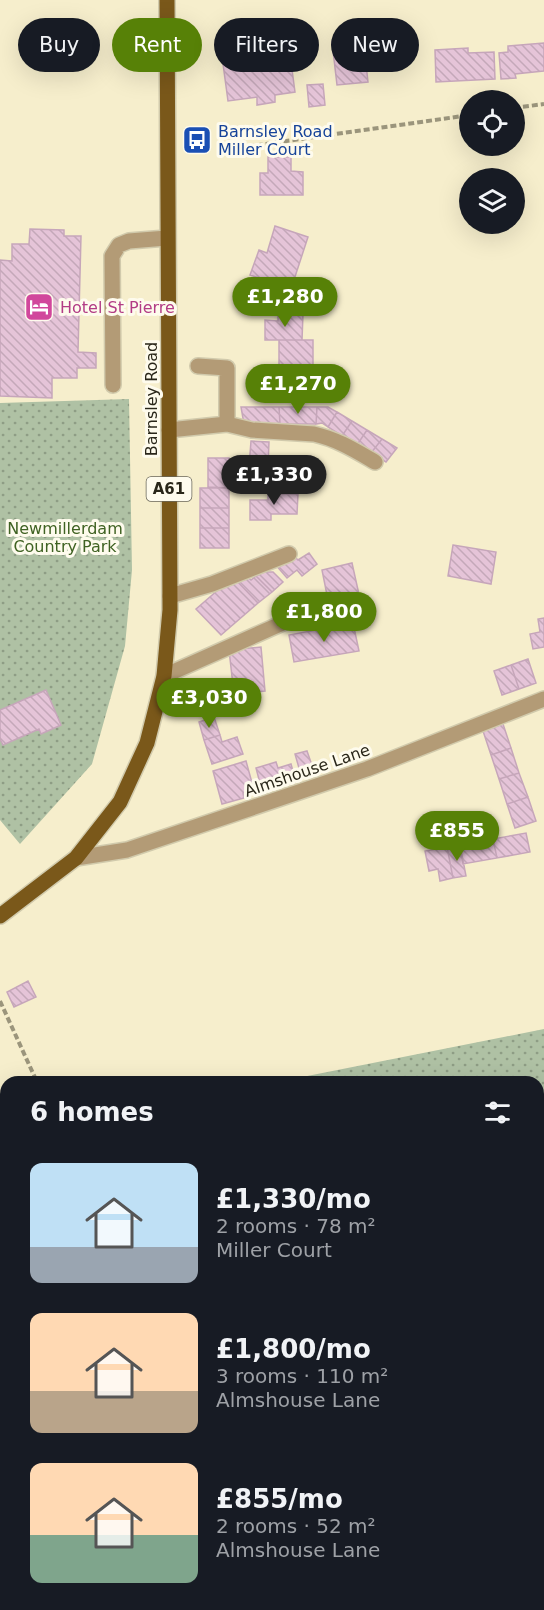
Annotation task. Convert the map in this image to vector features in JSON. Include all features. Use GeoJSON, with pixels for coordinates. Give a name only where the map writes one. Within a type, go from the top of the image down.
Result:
{"type":"FeatureCollection","features":[{"type":"Feature","properties":{"kind":"main road","name":"Barnsley Road"},"geometry":{"type":"LineString","coordinates":[[0,916],[76,858],[120,802],[147,743],[164,676],[170,610],[167,0]]}},
{"type":"Feature","properties":{"kind":"street"},"geometry":{"type":"LineString","coordinates":[[113,385],[112,256],[119,245],[129,241],[167,238]]}},
{"type":"Feature","properties":{"kind":"street"},"geometry":{"type":"LineString","coordinates":[[198,366],[227,368],[227,424]]}},
{"type":"Feature","properties":{"kind":"street"},"geometry":{"type":"LineString","coordinates":[[169,430],[227,424],[252,430],[315,434],[334,440],[375,462]]}},
{"type":"Feature","properties":{"kind":"street"},"geometry":{"type":"LineString","coordinates":[[170,597],[212,584],[289,554]]}},
{"type":"Feature","properties":{"kind":"street"},"geometry":{"type":"LineString","coordinates":[[164,676],[285,622]]}},
{"type":"Feature","properties":{"kind":"street","name":"Almshouse Lane"},"geometry":{"type":"LineString","coordinates":[[76,858],[127,850],[367,769],[544,699]]}},
{"type":"Feature","properties":{"kind":"path"},"geometry":{"type":"LineString","coordinates":[[525,107],[544,104]]}},
{"type":"Feature","properties":{"kind":"path"},"geometry":{"type":"LineString","coordinates":[[230,149],[459,117]]}},
{"type":"Feature","properties":{"kind":"path"},"geometry":{"type":"LineString","coordinates":[[0,1001],[34,1076]]}},
{"type":"Feature","properties":{"kind":"green space","name":"Newmillerdam Country Park"},"geometry":{"type":"Polygon","coordinates":[[[129,399],[132,570],[125,646],[92,764],[20,844],[0,820],[0,403],[129,399]]]}},
{"type":"Feature","properties":{"kind":"green space"},"geometry":{"type":"Polygon","coordinates":[[[544,1029],[544,1076],[307,1076],[544,1029]]]}},
{"type":"Feature","properties":{"kind":"building"},"geometry":{"type":"Polygon","coordinates":[[[544,43],[544,71],[515,74],[516,78],[501,79],[499,53],[508,52],[508,46],[544,43]]]}},
{"type":"Feature","properties":{"kind":"building"},"geometry":{"type":"Polygon","coordinates":[[[468,48],[468,53],[494,52],[495,79],[436,82],[435,50],[468,48]]]}},
{"type":"Feature","properties":{"kind":"building"},"geometry":{"type":"Polygon","coordinates":[[[224,72],[292,72],[295,92],[275,95],[275,102],[257,105],[257,97],[228,101],[224,72]]]}},
{"type":"Feature","properties":{"kind":"building"},"geometry":{"type":"Polygon","coordinates":[[[335,72],[367,72],[368,82],[337,85],[335,72]]]}},
{"type":"Feature","properties":{"kind":"building"},"geometry":{"type":"Polygon","coordinates":[[[323,84],[325,105],[309,107],[307,85],[323,84]]]}},
{"type":"Feature","properties":{"kind":"building"},"geometry":{"type":"Polygon","coordinates":[[[268,157],[291,157],[291,171],[303,172],[303,195],[260,195],[260,173],[268,173],[268,157]]]}},
{"type":"Feature","properties":{"kind":"building"},"geometry":{"type":"Polygon","coordinates":[[[275,226],[308,237],[291,289],[250,275],[259,250],[267,253],[275,226]]]}},
{"type":"Feature","properties":{"kind":"building","name":"Hotel St Pierre"},"geometry":{"type":"Polygon","coordinates":[[[30,229],[64,230],[64,236],[81,236],[78,352],[96,353],[96,368],[77,368],[77,378],[52,378],[52,398],[0,396],[0,260],[12,261],[12,244],[29,244],[30,229]]]}},
{"type":"Feature","properties":{"kind":"building"},"geometry":{"type":"Polygon","coordinates":[[[278,314],[303,314],[302,340],[265,340],[265,320],[278,321],[278,314]]]}},
{"type":"Feature","properties":{"kind":"building"},"geometry":{"type":"Polygon","coordinates":[[[279,340],[313,340],[313,367],[279,367],[279,340]]]}},
{"type":"Feature","properties":{"kind":"building"},"geometry":{"type":"Polygon","coordinates":[[[258,367],[306,367],[306,392],[258,392],[258,367]]]}},
{"type":"Feature","properties":{"kind":"building"},"geometry":{"type":"Polygon","coordinates":[[[241,407],[279,407],[280,424],[244,424],[241,407]]]}},
{"type":"Feature","properties":{"kind":"building"},"geometry":{"type":"Polygon","coordinates":[[[279,407],[317,407],[316,424],[280,424],[279,407]]]}},
{"type":"Feature","properties":{"kind":"building"},"geometry":{"type":"Polygon","coordinates":[[[317,407],[328,407],[337,412],[328,427],[322,423],[316,424],[317,407]]]}},
{"type":"Feature","properties":{"kind":"building"},"geometry":{"type":"Polygon","coordinates":[[[337,412],[352,421],[342,436],[328,427],[337,412]]]}},
{"type":"Feature","properties":{"kind":"building"},"geometry":{"type":"Polygon","coordinates":[[[352,421],[367,430],[357,445],[342,436],[352,421]]]}},
{"type":"Feature","properties":{"kind":"building"},"geometry":{"type":"Polygon","coordinates":[[[367,430],[382,439],[371,453],[357,445],[367,430]]]}},
{"type":"Feature","properties":{"kind":"building"},"geometry":{"type":"Polygon","coordinates":[[[382,439],[397,448],[386,462],[371,453],[382,439]]]}},
{"type":"Feature","properties":{"kind":"building"},"geometry":{"type":"Polygon","coordinates":[[[251,441],[269,442],[268,467],[249,467],[251,441]]]}},
{"type":"Feature","properties":{"kind":"building"},"geometry":{"type":"Polygon","coordinates":[[[208,458],[229,458],[229,488],[208,487],[208,458]]]}},
{"type":"Feature","properties":{"kind":"building"},"geometry":{"type":"Polygon","coordinates":[[[240,467],[268,467],[267,487],[240,485],[240,467]]]}},
{"type":"Feature","properties":{"kind":"building"},"geometry":{"type":"Polygon","coordinates":[[[200,488],[229,488],[229,508],[200,508],[200,488]]]}},
{"type":"Feature","properties":{"kind":"building"},"geometry":{"type":"Polygon","coordinates":[[[268,494],[298,494],[297,514],[271,514],[271,520],[250,520],[250,500],[268,500],[268,494]]]}},
{"type":"Feature","properties":{"kind":"building"},"geometry":{"type":"Polygon","coordinates":[[[200,508],[229,508],[229,528],[200,528],[200,508]]]}},
{"type":"Feature","properties":{"kind":"building"},"geometry":{"type":"Polygon","coordinates":[[[200,528],[229,528],[229,548],[200,548],[200,528]]]}},
{"type":"Feature","properties":{"kind":"building"},"geometry":{"type":"Polygon","coordinates":[[[453,545],[496,552],[491,584],[448,576],[453,545]]]}},
{"type":"Feature","properties":{"kind":"building"},"geometry":{"type":"Polygon","coordinates":[[[309,553],[317,564],[302,576],[297,570],[287,578],[274,563],[295,557],[298,560],[309,553]]]}},
{"type":"Feature","properties":{"kind":"building"},"geometry":{"type":"Polygon","coordinates":[[[352,563],[360,599],[329,605],[322,570],[352,563]]]}},
{"type":"Feature","properties":{"kind":"building"},"geometry":{"type":"Polygon","coordinates":[[[264,572],[273,572],[283,582],[272,592],[256,576],[264,572]]]}},
{"type":"Feature","properties":{"kind":"building"},"geometry":{"type":"Polygon","coordinates":[[[244,574],[251,580],[256,576],[272,592],[258,603],[233,577],[244,574]]]}},
{"type":"Feature","properties":{"kind":"building"},"geometry":{"type":"Polygon","coordinates":[[[233,577],[258,603],[221,635],[196,609],[233,577]]]}},
{"type":"Feature","properties":{"kind":"building"},"geometry":{"type":"Polygon","coordinates":[[[544,618],[544,647],[533,649],[530,634],[540,632],[538,619],[544,618]]]}},
{"type":"Feature","properties":{"kind":"building"},"geometry":{"type":"Polygon","coordinates":[[[353,623],[359,651],[294,662],[289,635],[353,623]]]}},
{"type":"Feature","properties":{"kind":"building"},"geometry":{"type":"Polygon","coordinates":[[[261,647],[265,691],[234,694],[229,650],[261,647]]]}},
{"type":"Feature","properties":{"kind":"building"},"geometry":{"type":"Polygon","coordinates":[[[528,659],[536,683],[519,689],[511,665],[528,659]]]}},
{"type":"Feature","properties":{"kind":"building"},"geometry":{"type":"Polygon","coordinates":[[[511,665],[519,689],[502,695],[494,671],[511,665]]]}},
{"type":"Feature","properties":{"kind":"building"},"geometry":{"type":"Polygon","coordinates":[[[46,690],[61,725],[41,734],[39,729],[3,745],[0,739],[0,710],[46,690]]]}},
{"type":"Feature","properties":{"kind":"building"},"geometry":{"type":"Polygon","coordinates":[[[214,717],[220,735],[204,740],[199,722],[214,717]]]}},
{"type":"Feature","properties":{"kind":"building"},"geometry":{"type":"Polygon","coordinates":[[[503,724],[511,748],[491,755],[483,731],[503,724]]]}},
{"type":"Feature","properties":{"kind":"building"},"geometry":{"type":"Polygon","coordinates":[[[220,735],[222,742],[237,737],[243,754],[212,764],[204,740],[220,735]]]}},
{"type":"Feature","properties":{"kind":"building"},"geometry":{"type":"Polygon","coordinates":[[[511,748],[519,773],[499,779],[491,755],[511,748]]]}},
{"type":"Feature","properties":{"kind":"building"},"geometry":{"type":"Polygon","coordinates":[[[307,751],[314,771],[301,775],[295,754],[307,751]]]}},
{"type":"Feature","properties":{"kind":"building"},"geometry":{"type":"Polygon","coordinates":[[[246,761],[254,790],[243,793],[244,798],[222,804],[213,771],[246,761]]]}},
{"type":"Feature","properties":{"kind":"building"},"geometry":{"type":"Polygon","coordinates":[[[276,762],[278,768],[291,764],[296,782],[262,791],[256,768],[276,762]]]}},
{"type":"Feature","properties":{"kind":"building"},"geometry":{"type":"Polygon","coordinates":[[[519,773],[528,797],[507,804],[499,779],[519,773]]]}},
{"type":"Feature","properties":{"kind":"building"},"geometry":{"type":"Polygon","coordinates":[[[528,797],[536,821],[515,828],[507,804],[528,797]]]}},
{"type":"Feature","properties":{"kind":"building"},"geometry":{"type":"Polygon","coordinates":[[[526,833],[530,852],[497,858],[493,839],[526,833]]]}},
{"type":"Feature","properties":{"kind":"building"},"geometry":{"type":"Polygon","coordinates":[[[493,839],[497,858],[463,864],[460,845],[493,839]]]}},
{"type":"Feature","properties":{"kind":"building"},"geometry":{"type":"Polygon","coordinates":[[[460,845],[466,876],[453,878],[447,847],[460,845]]]}},
{"type":"Feature","properties":{"kind":"building"},"geometry":{"type":"Polygon","coordinates":[[[447,847],[453,878],[440,881],[438,869],[429,871],[425,851],[447,847]]]}},
{"type":"Feature","properties":{"kind":"building"},"geometry":{"type":"Polygon","coordinates":[[[28,981],[36,997],[14,1007],[7,992],[28,981]]]}},
{"type":"Feature","properties":{"kind":"place","name":"Barnsley Road Miller Court"},"geometry":{"type":"Point","coordinates":[197,140]}},
{"type":"Feature","properties":{"kind":"place","name":"Hotel St Pierre"},"geometry":{"type":"Point","coordinates":[39,307]}}]}
